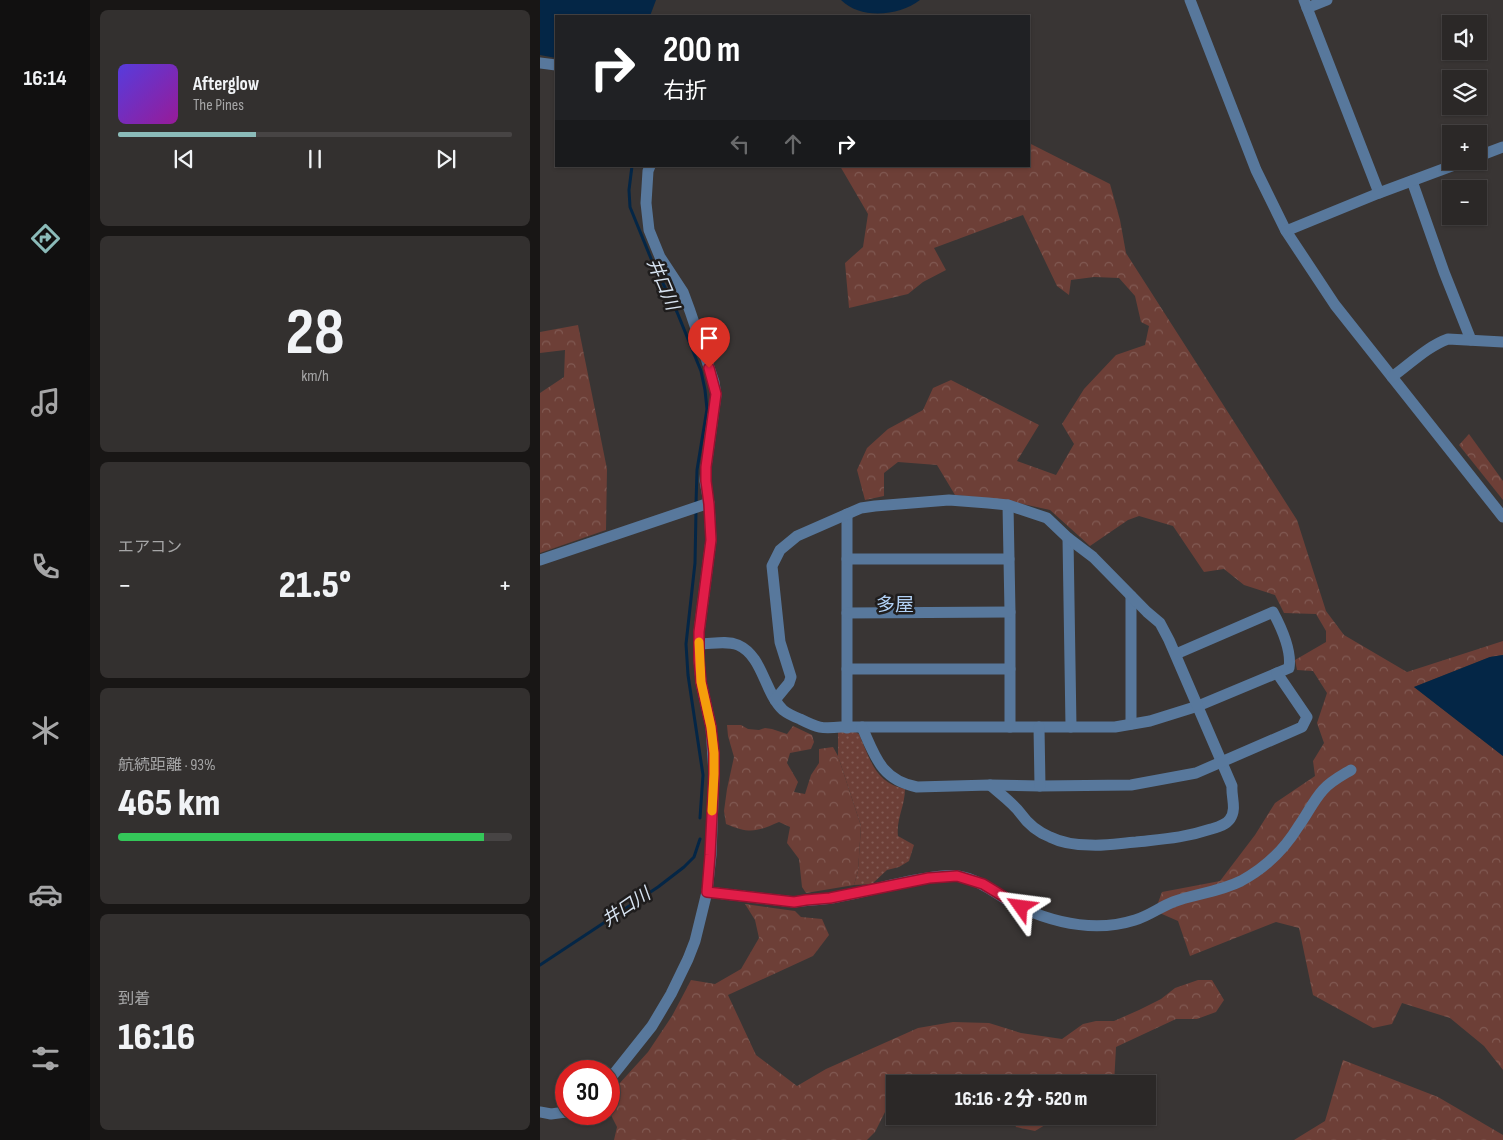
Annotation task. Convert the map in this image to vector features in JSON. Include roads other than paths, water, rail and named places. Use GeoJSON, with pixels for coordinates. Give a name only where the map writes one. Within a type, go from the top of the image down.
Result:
{"type":"FeatureCollection","features":[{"type":"Feature","properties":{"kind":"street"},"geometry":{"type":"LineString","coordinates":[[1190,0],[1256,170],[1286,231],[1335,305],[1503,517]]}},
{"type":"Feature","properties":{"kind":"street"},"geometry":{"type":"LineString","coordinates":[[1328,0],[1306,4],[1379,193]]}},
{"type":"Feature","properties":{"kind":"street"},"geometry":{"type":"LineString","coordinates":[[540,63],[555,65]]}},
{"type":"Feature","properties":{"kind":"street"},"geometry":{"type":"LineString","coordinates":[[1487,153],[1503,147]]}},
{"type":"Feature","properties":{"kind":"street"},"geometry":{"type":"LineString","coordinates":[[620,1066],[652,1026],[671,994],[695,941],[707,892],[714,774],[711,727],[701,682],[699,632],[711,540],[706,467],[716,394],[714,382],[683,292],[660,257],[649,230],[646,203],[650,167]]}},
{"type":"Feature","properties":{"kind":"street"},"geometry":{"type":"LineString","coordinates":[[1286,231],[1442,170]]}},
{"type":"Feature","properties":{"kind":"street"},"geometry":{"type":"LineString","coordinates":[[1412,181],[1444,272],[1471,340]]}},
{"type":"Feature","properties":{"kind":"street"},"geometry":{"type":"LineString","coordinates":[[1392,377],[1434,346],[1448,339],[1503,342]]}},
{"type":"Feature","properties":{"kind":"street"},"geometry":{"type":"LineString","coordinates":[[775,700],[789,683],[791,677],[780,642],[772,566],[780,550],[797,536],[861,508],[909,502],[949,500],[1008,505],[1047,518],[1068,538],[1093,557],[1160,623],[1176,654],[1232,786],[1231,795],[1234,806],[1232,817],[1227,823],[1200,833],[1172,839],[1113,845],[1073,844],[1044,835],[1025,821],[1021,814],[990,785]]}},
{"type":"Feature","properties":{"kind":"street"},"geometry":{"type":"LineString","coordinates":[[540,560],[709,504]]}},
{"type":"Feature","properties":{"kind":"street"},"geometry":{"type":"LineString","coordinates":[[1008,505],[1010,727]]}},
{"type":"Feature","properties":{"kind":"street"},"geometry":{"type":"LineString","coordinates":[[846,514],[847,728]]}},
{"type":"Feature","properties":{"kind":"street"},"geometry":{"type":"LineString","coordinates":[[1068,538],[1071,727]]}},
{"type":"Feature","properties":{"kind":"street"},"geometry":{"type":"LineString","coordinates":[[847,559],[1009,558]]}},
{"type":"Feature","properties":{"kind":"street"},"geometry":{"type":"LineString","coordinates":[[1131,596],[1131,724]]}},
{"type":"Feature","properties":{"kind":"street"},"geometry":{"type":"LineString","coordinates":[[847,613],[1010,612]]}},
{"type":"Feature","properties":{"kind":"street"},"geometry":{"type":"LineString","coordinates":[[699,644],[729,642],[744,648],[755,661],[775,700],[784,711],[816,728],[825,729],[862,727],[1115,727],[1150,721],[1198,706],[1290,668],[1291,659],[1279,623],[1273,612],[1176,654]]}},
{"type":"Feature","properties":{"kind":"street"},"geometry":{"type":"LineString","coordinates":[[847,669],[1010,669]]}},
{"type":"Feature","properties":{"kind":"street"},"geometry":{"type":"LineString","coordinates":[[862,727],[878,763],[889,775],[901,783],[917,787],[1131,785],[1196,773],[1302,727],[1306,716],[1277,673]]}},
{"type":"Feature","properties":{"kind":"street"},"geometry":{"type":"LineString","coordinates":[[1039,727],[1040,786]]}},
{"type":"Feature","properties":{"kind":"street"},"geometry":{"type":"LineString","coordinates":[[707,892],[794,902],[830,898],[929,878],[957,876],[983,884],[1021,907],[1056,920],[1084,926],[1116,924],[1142,917],[1173,902],[1225,888],[1259,870],[1288,843],[1316,798],[1324,789],[1351,770]]}},
{"type":"Feature","properties":{"kind":"street"},"geometry":{"type":"LineString","coordinates":[[540,1112],[555,1113]]}},
{"type":"Feature","properties":{"kind":"water"},"geometry":{"type":"Polygon","coordinates":[[[540,0],[656,0],[650,15],[555,15],[555,58],[540,55],[540,0]]]}},
{"type":"Feature","properties":{"kind":"water"},"geometry":{"type":"Polygon","coordinates":[[[841,0],[920,0],[902,10],[880,14],[859,11],[841,0]]]}},
{"type":"Feature","properties":{"kind":"water"},"geometry":{"type":"Polygon","coordinates":[[[1503,655],[1503,756],[1414,687],[1490,657],[1503,655]]]}},
{"type":"Feature","properties":{"kind":"waterway","name":"井口川"},"geometry":{"type":"LineString","coordinates":[[632,167],[629,190],[630,207],[652,261],[677,312],[701,371],[705,390],[707,409],[697,470],[696,504]]}},
{"type":"Feature","properties":{"kind":"waterway","name":"井口川"},"geometry":{"type":"LineString","coordinates":[[696,511],[695,563],[686,644],[688,675],[703,775],[700,818]]}},
{"type":"Feature","properties":{"kind":"waterway","name":"井口川"},"geometry":{"type":"LineString","coordinates":[[540,965],[658,887],[684,867],[694,857],[700,839]]}},
{"type":"Feature","properties":{"kind":"district","name":"多屋"},"geometry":{"type":"Point","coordinates":[895,604]}}]}
